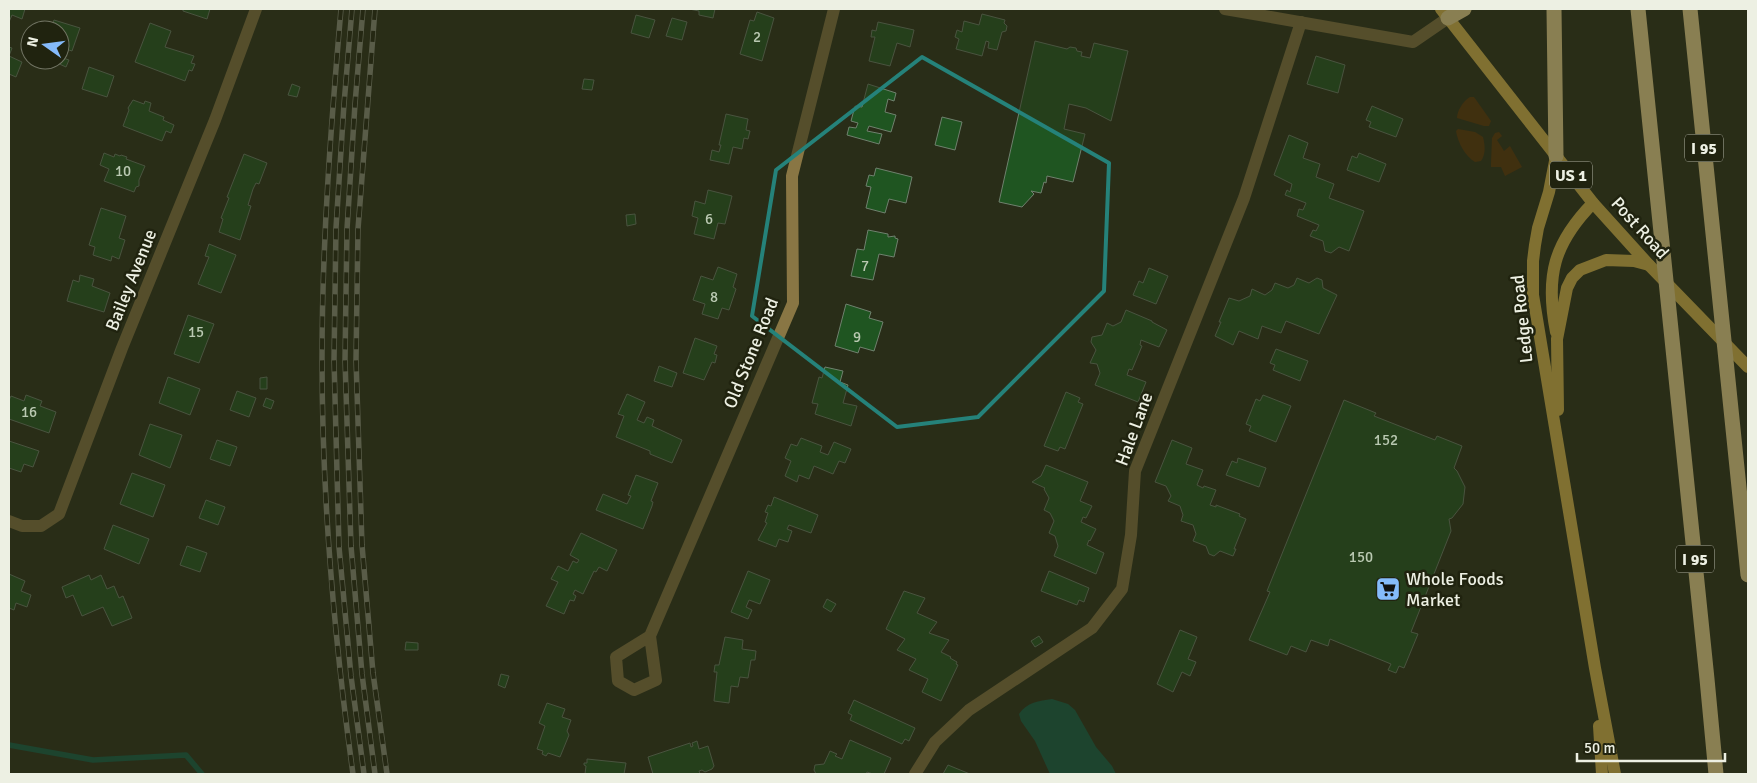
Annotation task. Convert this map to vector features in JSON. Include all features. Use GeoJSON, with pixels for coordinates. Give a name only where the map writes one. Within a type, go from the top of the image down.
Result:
{"type":"FeatureCollection","features":[{"type":"Feature","properties":{"kind":"highway"},"geometry":{"type":"LineString","coordinates":[[1445,13],[1464,9]]}},
{"type":"Feature","properties":{"kind":"highway"},"geometry":{"type":"LineString","coordinates":[[1554,9],[1556,156]]}},
{"type":"Feature","properties":{"kind":"highway","name":"I 95"},"geometry":{"type":"LineString","coordinates":[[1638,9],[1716,774]]}},
{"type":"Feature","properties":{"kind":"highway","name":"I 95"},"geometry":{"type":"LineString","coordinates":[[1690,9],[1748,575]]}},
{"type":"Feature","properties":{"kind":"main road","name":"Post Road"},"geometry":{"type":"LineString","coordinates":[[1445,13],[1593,202],[1649,264],[1748,367]]}},
{"type":"Feature","properties":{"kind":"main road","name":"Ledge Road"},"geometry":{"type":"LineString","coordinates":[[1556,156],[1549,192],[1538,228],[1533,260],[1536,316],[1595,668],[1615,774]]}},
{"type":"Feature","properties":{"kind":"main road","name":"Ledge Road"},"geometry":{"type":"LineString","coordinates":[[1559,450],[1557,339],[1553,319],[1552,295],[1553,272],[1556,257],[1568,232],[1593,202]]}},
{"type":"Feature","properties":{"kind":"main road","name":"Ledge Road"},"geometry":{"type":"LineString","coordinates":[[1557,339],[1567,288],[1572,278],[1580,270],[1606,260],[1634,261],[1649,264]]}},
{"type":"Feature","properties":{"kind":"main road","name":"Ledge Road"},"geometry":{"type":"LineString","coordinates":[[1595,668],[1602,774]]}},
{"type":"Feature","properties":{"kind":"street","name":"Bailey Avenue"},"geometry":{"type":"LineString","coordinates":[[9,522],[22,526],[41,526],[58,514],[65,501],[122,348],[215,120],[256,9]]}},
{"type":"Feature","properties":{"kind":"street","name":"Old Stone Road"},"geometry":{"type":"LineString","coordinates":[[650,636],[793,303],[792,176],[834,9]]}},
{"type":"Feature","properties":{"kind":"street"},"geometry":{"type":"LineString","coordinates":[[1225,9],[1413,42],[1445,13]]}},
{"type":"Feature","properties":{"kind":"street","name":"Hale Lane"},"geometry":{"type":"LineString","coordinates":[[915,774],[935,742],[969,710],[1092,628],[1122,589],[1131,535],[1135,472],[1244,198],[1301,22]]}},
{"type":"Feature","properties":{"kind":"highlighted area"},"geometry":{"type":"Polygon","coordinates":[[[922,57],[1109,163],[1104,291],[978,417],[897,427],[752,316],[776,170],[922,57]]]}},
{"type":"Feature","properties":{"kind":"shaded area"},"geometry":{"type":"Polygon","coordinates":[[[1470,97],[1474,97],[1491,121],[1489,126],[1457,118],[1461,106],[1470,97]]]}},
{"type":"Feature","properties":{"kind":"shaded area"},"geometry":{"type":"Polygon","coordinates":[[[1458,129],[1475,132],[1483,137],[1485,149],[1481,161],[1475,162],[1465,153],[1457,136],[1456,131],[1458,129]]]}},
{"type":"Feature","properties":{"kind":"shaded area"},"geometry":{"type":"Polygon","coordinates":[[[1499,132],[1502,136],[1497,140],[1504,151],[1510,146],[1522,167],[1505,176],[1501,167],[1491,167],[1492,138],[1495,133],[1499,132]]]}},
{"type":"Feature","properties":{"kind":"water"},"geometry":{"type":"Polygon","coordinates":[[[1052,699],[1068,704],[1075,710],[1096,747],[1112,766],[1116,774],[1050,774],[1035,741],[1021,721],[1019,714],[1026,707],[1038,701],[1052,699]]]}},
{"type":"Feature","properties":{"kind":"building"},"geometry":{"type":"Polygon","coordinates":[[[9,9],[25,9],[22,19],[12,15],[9,22],[9,9]]]}},
{"type":"Feature","properties":{"kind":"building"},"geometry":{"type":"Polygon","coordinates":[[[183,9],[210,9],[207,19],[183,11],[183,9]]]}},
{"type":"Feature","properties":{"kind":"building"},"geometry":{"type":"Polygon","coordinates":[[[689,9],[715,9],[713,18],[699,15],[699,11],[689,9]]]}},
{"type":"Feature","properties":{"kind":"building"},"geometry":{"type":"Polygon","coordinates":[[[757,12],[774,18],[762,61],[740,54],[750,20],[754,21],[757,12]]]}},
{"type":"Feature","properties":{"kind":"building"},"geometry":{"type":"Polygon","coordinates":[[[982,14],[1005,20],[1006,31],[1002,32],[997,50],[988,48],[989,42],[986,41],[982,56],[956,49],[959,39],[955,37],[957,30],[962,32],[964,21],[979,25],[982,14]]]}},
{"type":"Feature","properties":{"kind":"building"},"geometry":{"type":"Polygon","coordinates":[[[636,15],[655,20],[649,38],[631,33],[636,15]]]}},
{"type":"Feature","properties":{"kind":"building"},"geometry":{"type":"Polygon","coordinates":[[[672,18],[687,22],[682,40],[666,36],[672,18]]]}},
{"type":"Feature","properties":{"kind":"building"},"geometry":{"type":"Polygon","coordinates":[[[878,22],[914,30],[910,47],[897,43],[890,66],[869,61],[875,37],[871,37],[872,30],[876,31],[878,22]]]}},
{"type":"Feature","properties":{"kind":"building"},"geometry":{"type":"Polygon","coordinates":[[[150,23],[171,31],[165,47],[194,56],[191,63],[195,64],[192,71],[189,70],[185,81],[135,62],[150,23]]]}},
{"type":"Feature","properties":{"kind":"building"},"geometry":{"type":"Polygon","coordinates":[[[70,25],[80,28],[72,51],[70,50],[70,25]]]}},
{"type":"Feature","properties":{"kind":"building"},"geometry":{"type":"Polygon","coordinates":[[[1035,41],[1067,49],[1070,47],[1076,48],[1077,51],[1082,52],[1081,56],[1090,58],[1094,43],[1128,51],[1111,121],[1086,108],[1069,104],[1064,129],[1085,134],[1073,182],[1047,176],[1041,193],[1031,191],[1034,194],[1022,207],[999,202],[1035,41]]]}},
{"type":"Feature","properties":{"kind":"building"},"geometry":{"type":"Polygon","coordinates":[[[9,56],[20,61],[20,67],[16,77],[9,74],[9,56]]]}},
{"type":"Feature","properties":{"kind":"building"},"geometry":{"type":"Polygon","coordinates":[[[1316,56],[1345,65],[1338,93],[1307,84],[1316,56]]]}},
{"type":"Feature","properties":{"kind":"building"},"geometry":{"type":"Polygon","coordinates":[[[89,67],[114,76],[107,97],[82,89],[89,67]]]}},
{"type":"Feature","properties":{"kind":"building"},"geometry":{"type":"Polygon","coordinates":[[[584,79],[594,80],[592,90],[582,89],[584,79]]]}},
{"type":"Feature","properties":{"kind":"building"},"geometry":{"type":"Polygon","coordinates":[[[292,84],[300,87],[297,97],[288,95],[292,84]]]}},
{"type":"Feature","properties":{"kind":"building"},"geometry":{"type":"Polygon","coordinates":[[[868,84],[896,93],[894,101],[888,99],[885,112],[896,115],[891,132],[869,126],[867,131],[882,134],[879,144],[847,135],[849,127],[856,128],[858,123],[851,121],[855,106],[862,107],[868,84]]]}},
{"type":"Feature","properties":{"kind":"building"},"geometry":{"type":"Polygon","coordinates":[[[133,100],[144,104],[145,101],[151,103],[149,111],[164,117],[163,120],[174,125],[171,133],[166,131],[162,141],[123,126],[128,108],[133,100]]]}},
{"type":"Feature","properties":{"kind":"building"},"geometry":{"type":"Polygon","coordinates":[[[1372,106],[1403,119],[1396,137],[1369,127],[1371,122],[1366,120],[1372,106]]]}},
{"type":"Feature","properties":{"kind":"building"},"geometry":{"type":"Polygon","coordinates":[[[726,114],[748,119],[746,130],[750,131],[748,139],[744,138],[742,149],[733,147],[729,164],[710,160],[712,150],[719,152],[726,114]]]}},
{"type":"Feature","properties":{"kind":"building"},"geometry":{"type":"Polygon","coordinates":[[[942,117],[962,122],[955,150],[935,145],[942,117]]]}},
{"type":"Feature","properties":{"kind":"building"},"geometry":{"type":"Polygon","coordinates":[[[1289,135],[1308,143],[1303,158],[1320,164],[1316,177],[1334,184],[1329,198],[1364,211],[1349,251],[1339,247],[1331,253],[1325,251],[1323,241],[1310,236],[1319,225],[1297,216],[1299,209],[1303,210],[1306,203],[1285,195],[1287,190],[1290,192],[1292,184],[1274,175],[1289,135]]]}},
{"type":"Feature","properties":{"kind":"building"},"geometry":{"type":"Polygon","coordinates":[[[104,153],[114,157],[115,154],[121,155],[127,157],[126,159],[145,166],[139,180],[139,186],[136,187],[134,192],[104,181],[109,169],[100,165],[104,153]]]}},
{"type":"Feature","properties":{"kind":"building"},"geometry":{"type":"Polygon","coordinates":[[[1359,153],[1386,164],[1379,182],[1347,170],[1352,156],[1357,158],[1359,153]]]}},
{"type":"Feature","properties":{"kind":"building"},"geometry":{"type":"Polygon","coordinates":[[[244,154],[267,163],[259,184],[256,183],[253,189],[248,205],[251,206],[240,240],[219,232],[223,219],[221,218],[229,198],[227,197],[244,154]]]}},
{"type":"Feature","properties":{"kind":"building"},"geometry":{"type":"Polygon","coordinates":[[[876,168],[912,177],[906,203],[889,199],[885,213],[866,208],[871,187],[866,186],[869,175],[874,176],[876,168]]]}},
{"type":"Feature","properties":{"kind":"building"},"geometry":{"type":"Polygon","coordinates":[[[708,190],[732,196],[725,224],[718,223],[714,239],[694,234],[698,218],[692,216],[695,201],[705,204],[708,190]]]}},
{"type":"Feature","properties":{"kind":"building"},"geometry":{"type":"Polygon","coordinates":[[[101,208],[126,216],[119,238],[125,240],[119,259],[112,256],[111,261],[93,255],[95,247],[89,245],[101,208]]]}},
{"type":"Feature","properties":{"kind":"building"},"geometry":{"type":"Polygon","coordinates":[[[635,214],[636,224],[627,226],[626,215],[635,214]]]}},
{"type":"Feature","properties":{"kind":"building"},"geometry":{"type":"Polygon","coordinates":[[[868,230],[888,234],[888,237],[895,236],[898,239],[894,257],[879,254],[873,280],[851,276],[857,249],[864,250],[868,230]]]}},
{"type":"Feature","properties":{"kind":"building"},"geometry":{"type":"Polygon","coordinates":[[[209,244],[236,255],[221,293],[198,284],[209,257],[205,256],[209,244]]]}},
{"type":"Feature","properties":{"kind":"building"},"geometry":{"type":"Polygon","coordinates":[[[718,267],[737,274],[733,287],[736,289],[729,310],[722,308],[718,319],[702,314],[705,304],[693,300],[701,276],[713,280],[718,267]]]}},
{"type":"Feature","properties":{"kind":"building"},"geometry":{"type":"Polygon","coordinates":[[[1149,268],[1168,276],[1156,304],[1133,295],[1139,281],[1143,283],[1149,268]]]}},
{"type":"Feature","properties":{"kind":"building"},"geometry":{"type":"Polygon","coordinates":[[[80,275],[94,279],[92,286],[110,293],[104,312],[67,301],[73,280],[79,282],[80,275]]]}},
{"type":"Feature","properties":{"kind":"building"},"geometry":{"type":"Polygon","coordinates":[[[1297,278],[1309,283],[1317,278],[1322,280],[1323,288],[1337,295],[1319,334],[1286,321],[1281,333],[1262,326],[1258,339],[1239,331],[1233,345],[1215,336],[1229,298],[1239,301],[1250,296],[1252,289],[1265,295],[1272,290],[1275,283],[1288,288],[1294,285],[1297,278]]]}},
{"type":"Feature","properties":{"kind":"building"},"geometry":{"type":"Polygon","coordinates":[[[846,304],[871,312],[869,318],[883,322],[874,351],[860,347],[858,353],[835,346],[846,304]]]}},
{"type":"Feature","properties":{"kind":"building"},"geometry":{"type":"Polygon","coordinates":[[[1126,310],[1152,321],[1167,330],[1159,347],[1141,340],[1140,345],[1142,346],[1132,370],[1129,369],[1127,375],[1146,382],[1138,402],[1095,385],[1100,373],[1097,364],[1090,363],[1096,350],[1091,342],[1092,337],[1102,335],[1107,323],[1113,326],[1121,322],[1126,310]]]}},
{"type":"Feature","properties":{"kind":"building"},"geometry":{"type":"Polygon","coordinates":[[[188,315],[214,324],[199,363],[174,354],[188,315]]]}},
{"type":"Feature","properties":{"kind":"building"},"geometry":{"type":"Polygon","coordinates":[[[695,338],[717,346],[714,354],[717,355],[715,363],[712,362],[704,380],[683,373],[695,338]]]}},
{"type":"Feature","properties":{"kind":"building"},"geometry":{"type":"Polygon","coordinates":[[[1276,349],[1308,361],[1300,381],[1273,370],[1275,365],[1270,363],[1276,349]]]}},
{"type":"Feature","properties":{"kind":"building"},"geometry":{"type":"Polygon","coordinates":[[[659,366],[677,373],[672,387],[654,381],[659,366]]]}},
{"type":"Feature","properties":{"kind":"building"},"geometry":{"type":"Polygon","coordinates":[[[825,367],[843,371],[840,382],[848,385],[843,403],[857,406],[851,426],[815,414],[818,404],[812,403],[819,377],[822,378],[825,367]]]}},
{"type":"Feature","properties":{"kind":"building"},"geometry":{"type":"Polygon","coordinates":[[[168,377],[200,389],[190,415],[159,403],[168,377]]]}},
{"type":"Feature","properties":{"kind":"building"},"geometry":{"type":"Polygon","coordinates":[[[267,377],[267,389],[260,389],[260,378],[267,377]]]}},
{"type":"Feature","properties":{"kind":"building"},"geometry":{"type":"Polygon","coordinates":[[[237,391],[256,398],[249,417],[230,410],[237,391]]]}},
{"type":"Feature","properties":{"kind":"building"},"geometry":{"type":"Polygon","coordinates":[[[1066,392],[1080,398],[1078,402],[1083,404],[1065,449],[1060,447],[1058,451],[1044,446],[1066,392]]]}},
{"type":"Feature","properties":{"kind":"building"},"geometry":{"type":"Polygon","coordinates":[[[627,394],[645,402],[637,420],[644,423],[647,417],[654,420],[652,426],[682,440],[672,463],[650,454],[650,451],[616,437],[624,416],[618,414],[627,394]]]}},
{"type":"Feature","properties":{"kind":"building"},"geometry":{"type":"Polygon","coordinates":[[[26,395],[42,401],[40,406],[56,412],[49,433],[9,419],[9,400],[11,396],[24,401],[26,395]]]}},
{"type":"Feature","properties":{"kind":"building"},"geometry":{"type":"Polygon","coordinates":[[[1263,395],[1291,406],[1276,442],[1249,431],[1251,426],[1246,424],[1256,399],[1260,401],[1263,395]]]}},
{"type":"Feature","properties":{"kind":"building"},"geometry":{"type":"Polygon","coordinates":[[[266,398],[274,401],[271,409],[263,406],[266,398]]]}},
{"type":"Feature","properties":{"kind":"building"},"geometry":{"type":"Polygon","coordinates":[[[1344,400],[1376,413],[1374,416],[1435,440],[1437,436],[1462,446],[1454,468],[1465,487],[1463,504],[1452,518],[1449,519],[1451,531],[1411,632],[1418,634],[1404,668],[1399,666],[1396,673],[1388,670],[1391,664],[1330,639],[1328,646],[1311,640],[1306,652],[1291,646],[1287,655],[1249,640],[1270,592],[1267,591],[1344,400]]]}},
{"type":"Feature","properties":{"kind":"building"},"geometry":{"type":"Polygon","coordinates":[[[150,424],[182,435],[170,468],[139,455],[150,424]]]}},
{"type":"Feature","properties":{"kind":"building"},"geometry":{"type":"Polygon","coordinates":[[[801,438],[822,446],[820,452],[828,455],[834,442],[851,449],[845,463],[839,461],[833,474],[814,466],[809,479],[799,475],[797,482],[785,476],[791,461],[785,458],[791,444],[797,446],[801,438]]]}},
{"type":"Feature","properties":{"kind":"building"},"geometry":{"type":"Polygon","coordinates":[[[217,440],[237,447],[230,466],[210,459],[217,440]]]}},
{"type":"Feature","properties":{"kind":"building"},"geometry":{"type":"Polygon","coordinates":[[[1172,440],[1192,448],[1186,464],[1203,470],[1197,485],[1216,490],[1210,505],[1216,507],[1216,505],[1240,514],[1239,516],[1246,519],[1233,556],[1220,551],[1214,556],[1209,554],[1206,546],[1193,541],[1196,534],[1193,525],[1181,521],[1183,515],[1180,506],[1168,501],[1171,496],[1166,486],[1155,482],[1172,440]]]}},
{"type":"Feature","properties":{"kind":"building"},"geometry":{"type":"Polygon","coordinates":[[[9,441],[39,451],[33,467],[24,464],[21,472],[9,468],[9,441]]]}},
{"type":"Feature","properties":{"kind":"building"},"geometry":{"type":"Polygon","coordinates":[[[1238,458],[1266,468],[1259,487],[1226,475],[1232,461],[1237,463],[1238,458]]]}},
{"type":"Feature","properties":{"kind":"building"},"geometry":{"type":"Polygon","coordinates":[[[1046,465],[1088,482],[1080,501],[1092,506],[1086,518],[1083,517],[1081,522],[1096,529],[1087,545],[1104,553],[1096,574],[1054,556],[1058,546],[1055,536],[1049,533],[1054,521],[1050,513],[1044,510],[1049,498],[1045,488],[1032,482],[1041,476],[1046,465]]]}},
{"type":"Feature","properties":{"kind":"building"},"geometry":{"type":"Polygon","coordinates":[[[132,473],[165,485],[153,517],[120,504],[132,473]]]}},
{"type":"Feature","properties":{"kind":"building"},"geometry":{"type":"Polygon","coordinates":[[[636,475],[658,483],[643,529],[596,510],[603,494],[627,504],[631,496],[628,495],[636,475]]]}},
{"type":"Feature","properties":{"kind":"building"},"geometry":{"type":"Polygon","coordinates":[[[774,497],[818,515],[811,533],[789,525],[787,529],[792,531],[788,542],[779,539],[776,547],[758,540],[767,523],[765,522],[768,513],[765,512],[768,505],[771,506],[774,497]]]}},
{"type":"Feature","properties":{"kind":"building"},"geometry":{"type":"Polygon","coordinates":[[[206,500],[225,507],[218,525],[199,518],[206,500]]]}},
{"type":"Feature","properties":{"kind":"building"},"geometry":{"type":"Polygon","coordinates":[[[113,525],[149,539],[139,564],[104,549],[113,525]]]}},
{"type":"Feature","properties":{"kind":"building"},"geometry":{"type":"Polygon","coordinates":[[[581,533],[617,550],[607,571],[599,567],[596,572],[594,571],[583,594],[575,590],[573,594],[576,596],[574,601],[570,600],[564,614],[546,606],[558,582],[551,579],[558,566],[568,571],[573,561],[577,563],[579,560],[570,555],[581,533]]]}},
{"type":"Feature","properties":{"kind":"building"},"geometry":{"type":"Polygon","coordinates":[[[187,546],[207,553],[200,572],[180,565],[187,546]]]}},
{"type":"Feature","properties":{"kind":"building"},"geometry":{"type":"Polygon","coordinates":[[[748,571],[770,580],[760,604],[749,600],[746,607],[752,610],[748,619],[731,612],[748,571]]]}},
{"type":"Feature","properties":{"kind":"building"},"geometry":{"type":"Polygon","coordinates":[[[1049,571],[1089,588],[1084,602],[1079,600],[1077,605],[1041,591],[1049,571]]]}},
{"type":"Feature","properties":{"kind":"building"},"geometry":{"type":"Polygon","coordinates":[[[9,574],[25,581],[21,591],[31,595],[27,607],[16,603],[14,610],[9,608],[9,574]]]}},
{"type":"Feature","properties":{"kind":"building"},"geometry":{"type":"Polygon","coordinates":[[[89,575],[91,580],[101,575],[107,589],[114,586],[119,598],[123,596],[132,618],[112,626],[103,607],[82,616],[73,595],[66,598],[62,587],[89,575]]]}},
{"type":"Feature","properties":{"kind":"building"},"geometry":{"type":"Polygon","coordinates":[[[904,591],[925,598],[917,613],[937,622],[929,633],[949,640],[941,652],[957,662],[956,664],[958,665],[941,701],[922,692],[928,679],[909,670],[916,659],[897,650],[905,639],[886,629],[904,591]]]}},
{"type":"Feature","properties":{"kind":"building"},"geometry":{"type":"Polygon","coordinates":[[[827,599],[836,604],[831,612],[823,607],[827,599]]]}},
{"type":"Feature","properties":{"kind":"building"},"geometry":{"type":"Polygon","coordinates":[[[1180,630],[1197,637],[1188,659],[1196,662],[1190,676],[1182,672],[1173,692],[1157,684],[1180,630]]]}},
{"type":"Feature","properties":{"kind":"building"},"geometry":{"type":"Polygon","coordinates":[[[1039,636],[1043,642],[1035,647],[1031,641],[1039,636]]]}},
{"type":"Feature","properties":{"kind":"building"},"geometry":{"type":"Polygon","coordinates":[[[725,637],[743,640],[742,649],[756,651],[755,660],[751,660],[748,678],[740,677],[738,687],[731,686],[729,703],[714,701],[717,672],[714,672],[715,665],[719,665],[725,637]]]}},
{"type":"Feature","properties":{"kind":"building"},"geometry":{"type":"Polygon","coordinates":[[[406,642],[418,643],[418,650],[405,650],[406,642]]]}},
{"type":"Feature","properties":{"kind":"building"},"geometry":{"type":"Polygon","coordinates":[[[501,674],[509,676],[505,688],[498,685],[501,674]]]}},
{"type":"Feature","properties":{"kind":"building"},"geometry":{"type":"Polygon","coordinates":[[[854,700],[915,728],[909,741],[905,739],[902,744],[850,720],[852,715],[848,713],[854,700]]]}},
{"type":"Feature","properties":{"kind":"building"},"geometry":{"type":"Polygon","coordinates":[[[547,703],[565,709],[562,717],[571,720],[567,731],[569,735],[560,757],[548,753],[546,756],[542,754],[543,751],[537,749],[545,726],[539,723],[547,703]]]}},
{"type":"Feature","properties":{"kind":"building"},"geometry":{"type":"Polygon","coordinates":[[[850,740],[891,758],[884,774],[867,772],[866,774],[816,774],[814,770],[815,765],[824,764],[830,751],[842,759],[850,740]]]}},
{"type":"Feature","properties":{"kind":"building"},"geometry":{"type":"Polygon","coordinates":[[[697,741],[699,749],[708,746],[714,766],[712,769],[705,772],[699,771],[700,774],[653,774],[648,757],[690,743],[691,747],[693,746],[692,743],[697,741]]]}},
{"type":"Feature","properties":{"kind":"building"},"geometry":{"type":"Polygon","coordinates":[[[587,759],[626,763],[624,774],[585,774],[586,766],[584,763],[587,763],[587,759]]]}},
{"type":"Feature","properties":{"kind":"building"},"geometry":{"type":"Polygon","coordinates":[[[948,765],[970,774],[943,774],[948,765]]]}},
{"type":"Feature","properties":{"kind":"waterway"},"geometry":{"type":"LineString","coordinates":[[9,745],[93,760],[186,755],[202,774]]}},
{"type":"Feature","properties":{"kind":"railway"},"geometry":{"type":"LineString","coordinates":[[341,9],[325,227],[322,359],[324,463],[330,567],[340,671],[353,774]]}},
{"type":"Feature","properties":{"kind":"railway"},"geometry":{"type":"LineString","coordinates":[[352,9],[336,228],[334,360],[339,547],[351,676],[364,774]]}},
{"type":"Feature","properties":{"kind":"railway"},"geometry":{"type":"LineString","coordinates":[[363,9],[347,229],[345,360],[351,546],[362,674],[375,774]]}},
{"type":"Feature","properties":{"kind":"railway"},"geometry":{"type":"LineString","coordinates":[[375,9],[358,229],[356,360],[362,545],[373,673],[387,774]]}},
{"type":"Feature","properties":{"kind":"place","name":"Whole Foods Market"},"geometry":{"type":"Point","coordinates":[1388,589]}}]}
